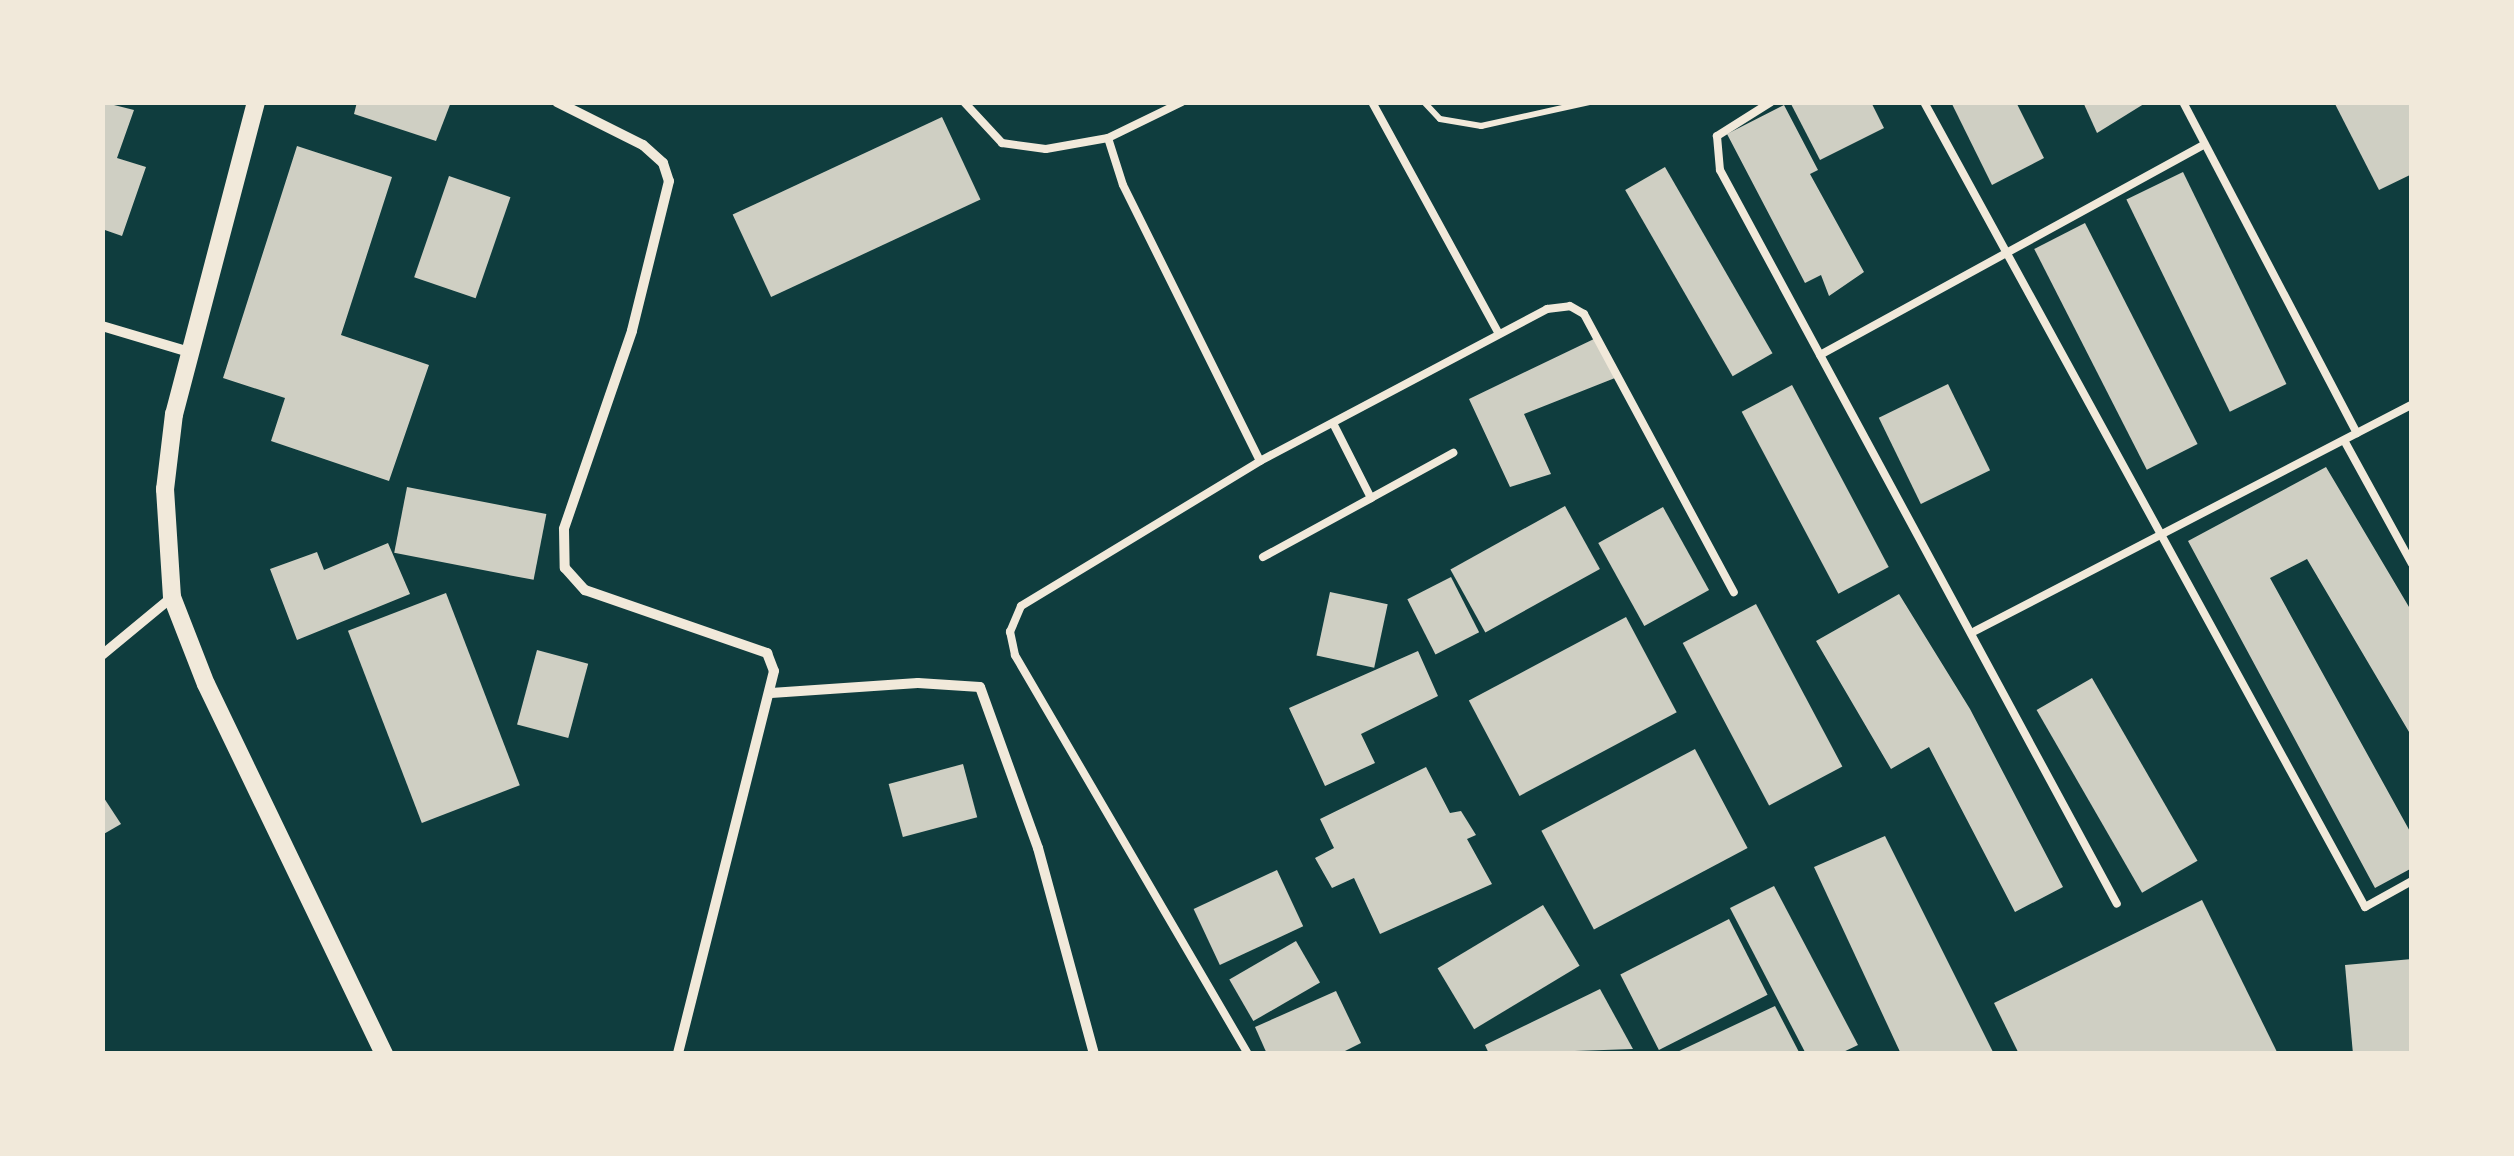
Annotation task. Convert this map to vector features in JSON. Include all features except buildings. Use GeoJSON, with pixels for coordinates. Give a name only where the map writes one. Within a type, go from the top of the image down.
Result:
{"type":"FeatureCollection","features":[{"type":"Feature","properties":{"kind":"street"},"geometry":{"type":"LineString","coordinates":[[256,102],[186,351],[165,490],[172,597],[206,684],[384,1054]]}},
{"type":"Feature","properties":{"kind":"street"},"geometry":{"type":"LineString","coordinates":[[556,102],[642,145],[663,163],[669,181],[632,332],[564,529],[565,568],[585,590],[767,653],[771,693],[698,956],[678,1054]]}},
{"type":"Feature","properties":{"kind":"street"},"geometry":{"type":"LineString","coordinates":[[102,326],[186,351]]}},
{"type":"Feature","properties":{"kind":"street"},"geometry":{"type":"LineString","coordinates":[[102,655],[172,597]]}},
{"type":"Feature","properties":{"kind":"street"},"geometry":{"type":"LineString","coordinates":[[771,693],[918,683],[980,687],[1038,848],[1094,1054]]}},
{"type":"Feature","properties":{"kind":"lane"},"geometry":{"type":"LineString","coordinates":[[964,102],[1002,143],[1046,149],[1108,138],[1182,102]]}},
{"type":"Feature","properties":{"kind":"lane"},"geometry":{"type":"LineString","coordinates":[[1372,102],[1499,334]]}},
{"type":"Feature","properties":{"kind":"lane"},"geometry":{"type":"LineString","coordinates":[[1772,102],[1729,125],[1717,136],[1716,151],[1820,355],[1975,631],[2117,904]]}},
{"type":"Feature","properties":{"kind":"lane"},"geometry":{"type":"LineString","coordinates":[[1924,102],[2156,535],[2365,906],[2412,881]]}},
{"type":"Feature","properties":{"kind":"lane"},"geometry":{"type":"LineString","coordinates":[[2183,102],[2202,146],[2357,433]]}},
{"type":"Feature","properties":{"kind":"lane"},"geometry":{"type":"LineString","coordinates":[[1108,138],[1124,185],[1260,461]]}},
{"type":"Feature","properties":{"kind":"lane"},"geometry":{"type":"LineString","coordinates":[[1820,355],[2202,146]]}},
{"type":"Feature","properties":{"kind":"lane"},"geometry":{"type":"LineString","coordinates":[[1248,1054],[1015,655],[1010,632],[1020,606],[1260,461],[1547,309],[1570,306],[1584,314],[1734,592]]}},
{"type":"Feature","properties":{"kind":"lane"},"geometry":{"type":"LineString","coordinates":[[1975,631],[2412,404]]}},
{"type":"Feature","properties":{"kind":"lane"},"geometry":{"type":"LineString","coordinates":[[1334,425],[1371,498]]}},
{"type":"Feature","properties":{"kind":"lane"},"geometry":{"type":"LineString","coordinates":[[2345,442],[2412,564]]}},
{"type":"Feature","properties":{"kind":"lane"},"geometry":{"type":"LineString","coordinates":[[1263,556],[1453,453]]}},
{"type":"Feature","properties":{"kind":"path"},"geometry":{"type":"LineString","coordinates":[[1424,102],[1440,119],[1481,126],[1589,102]]}}]}
